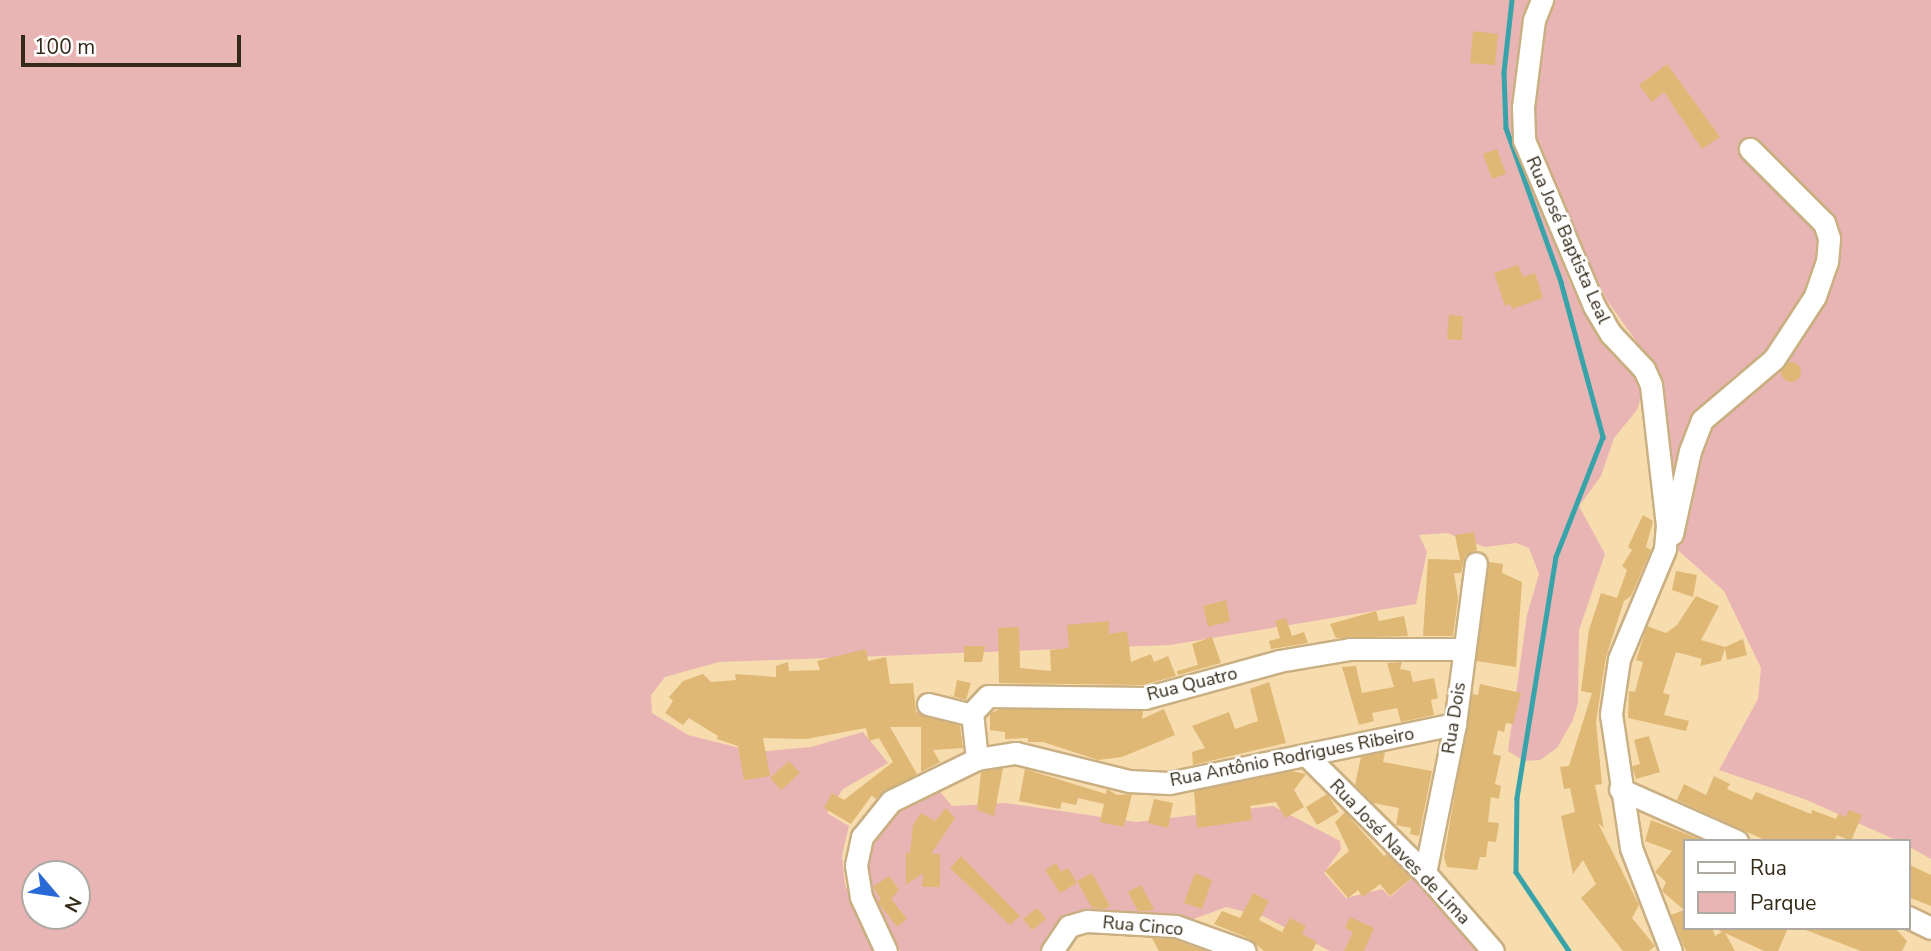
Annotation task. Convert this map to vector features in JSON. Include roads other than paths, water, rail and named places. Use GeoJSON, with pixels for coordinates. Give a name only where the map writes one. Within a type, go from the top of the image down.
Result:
{"type":"FeatureCollection","features":[{"type":"Feature","properties":{"kind":"street","name":"Rua José Baptista Leal"},"geometry":{"type":"LineString","coordinates":[[1542,0],[1535,20],[1522,107],[1524,140],[1594,306],[1611,334],[1648,376],[1667,525],[1665,549],[1615,675],[1611,714],[1620,789],[1640,883],[1671,951]]}},
{"type":"Feature","properties":{"kind":"street"},"geometry":{"type":"LineString","coordinates":[[1665,549],[1676,525],[1685,470],[1702,420],[1774,359],[1815,296],[1827,262],[1829,238],[1824,223],[1750,149]]}},
{"type":"Feature","properties":{"kind":"street","name":"Rua Dois"},"geometry":{"type":"LineString","coordinates":[[1425,873],[1455,724],[1476,563]]}},
{"type":"Feature","properties":{"kind":"street","name":"Rua Quatro"},"geometry":{"type":"LineString","coordinates":[[972,715],[988,696],[1145,698],[1279,661],[1350,649],[1464,649]]}},
{"type":"Feature","properties":{"kind":"street"},"geometry":{"type":"LineString","coordinates":[[928,704],[972,715],[977,759]]}},
{"type":"Feature","properties":{"kind":"street","name":"Rua Antônio Rodrigues Ribeiro"},"geometry":{"type":"LineString","coordinates":[[887,951],[861,897],[856,865],[862,837],[891,801],[977,759],[1016,753],[1149,784],[1455,724]]}},
{"type":"Feature","properties":{"kind":"street","name":"Rua José Naves de Lima"},"geometry":{"type":"LineString","coordinates":[[1306,755],[1425,873],[1493,951]]}},
{"type":"Feature","properties":{"kind":"street"},"geometry":{"type":"LineString","coordinates":[[1620,789],[1732,839]]}},
{"type":"Feature","properties":{"kind":"street"},"geometry":{"type":"LineString","coordinates":[[1910,918],[1931,928]]}},
{"type":"Feature","properties":{"kind":"street","name":"Rua Cinco"},"geometry":{"type":"LineString","coordinates":[[1052,951],[1069,926],[1087,921],[1177,926],[1245,951]]}},
{"type":"Feature","properties":{"kind":"waterway"},"geometry":{"type":"LineString","coordinates":[[1512,0],[1504,73],[1506,128],[1561,282],[1603,437],[1556,557],[1517,798],[1516,872],[1569,951]]}}]}
